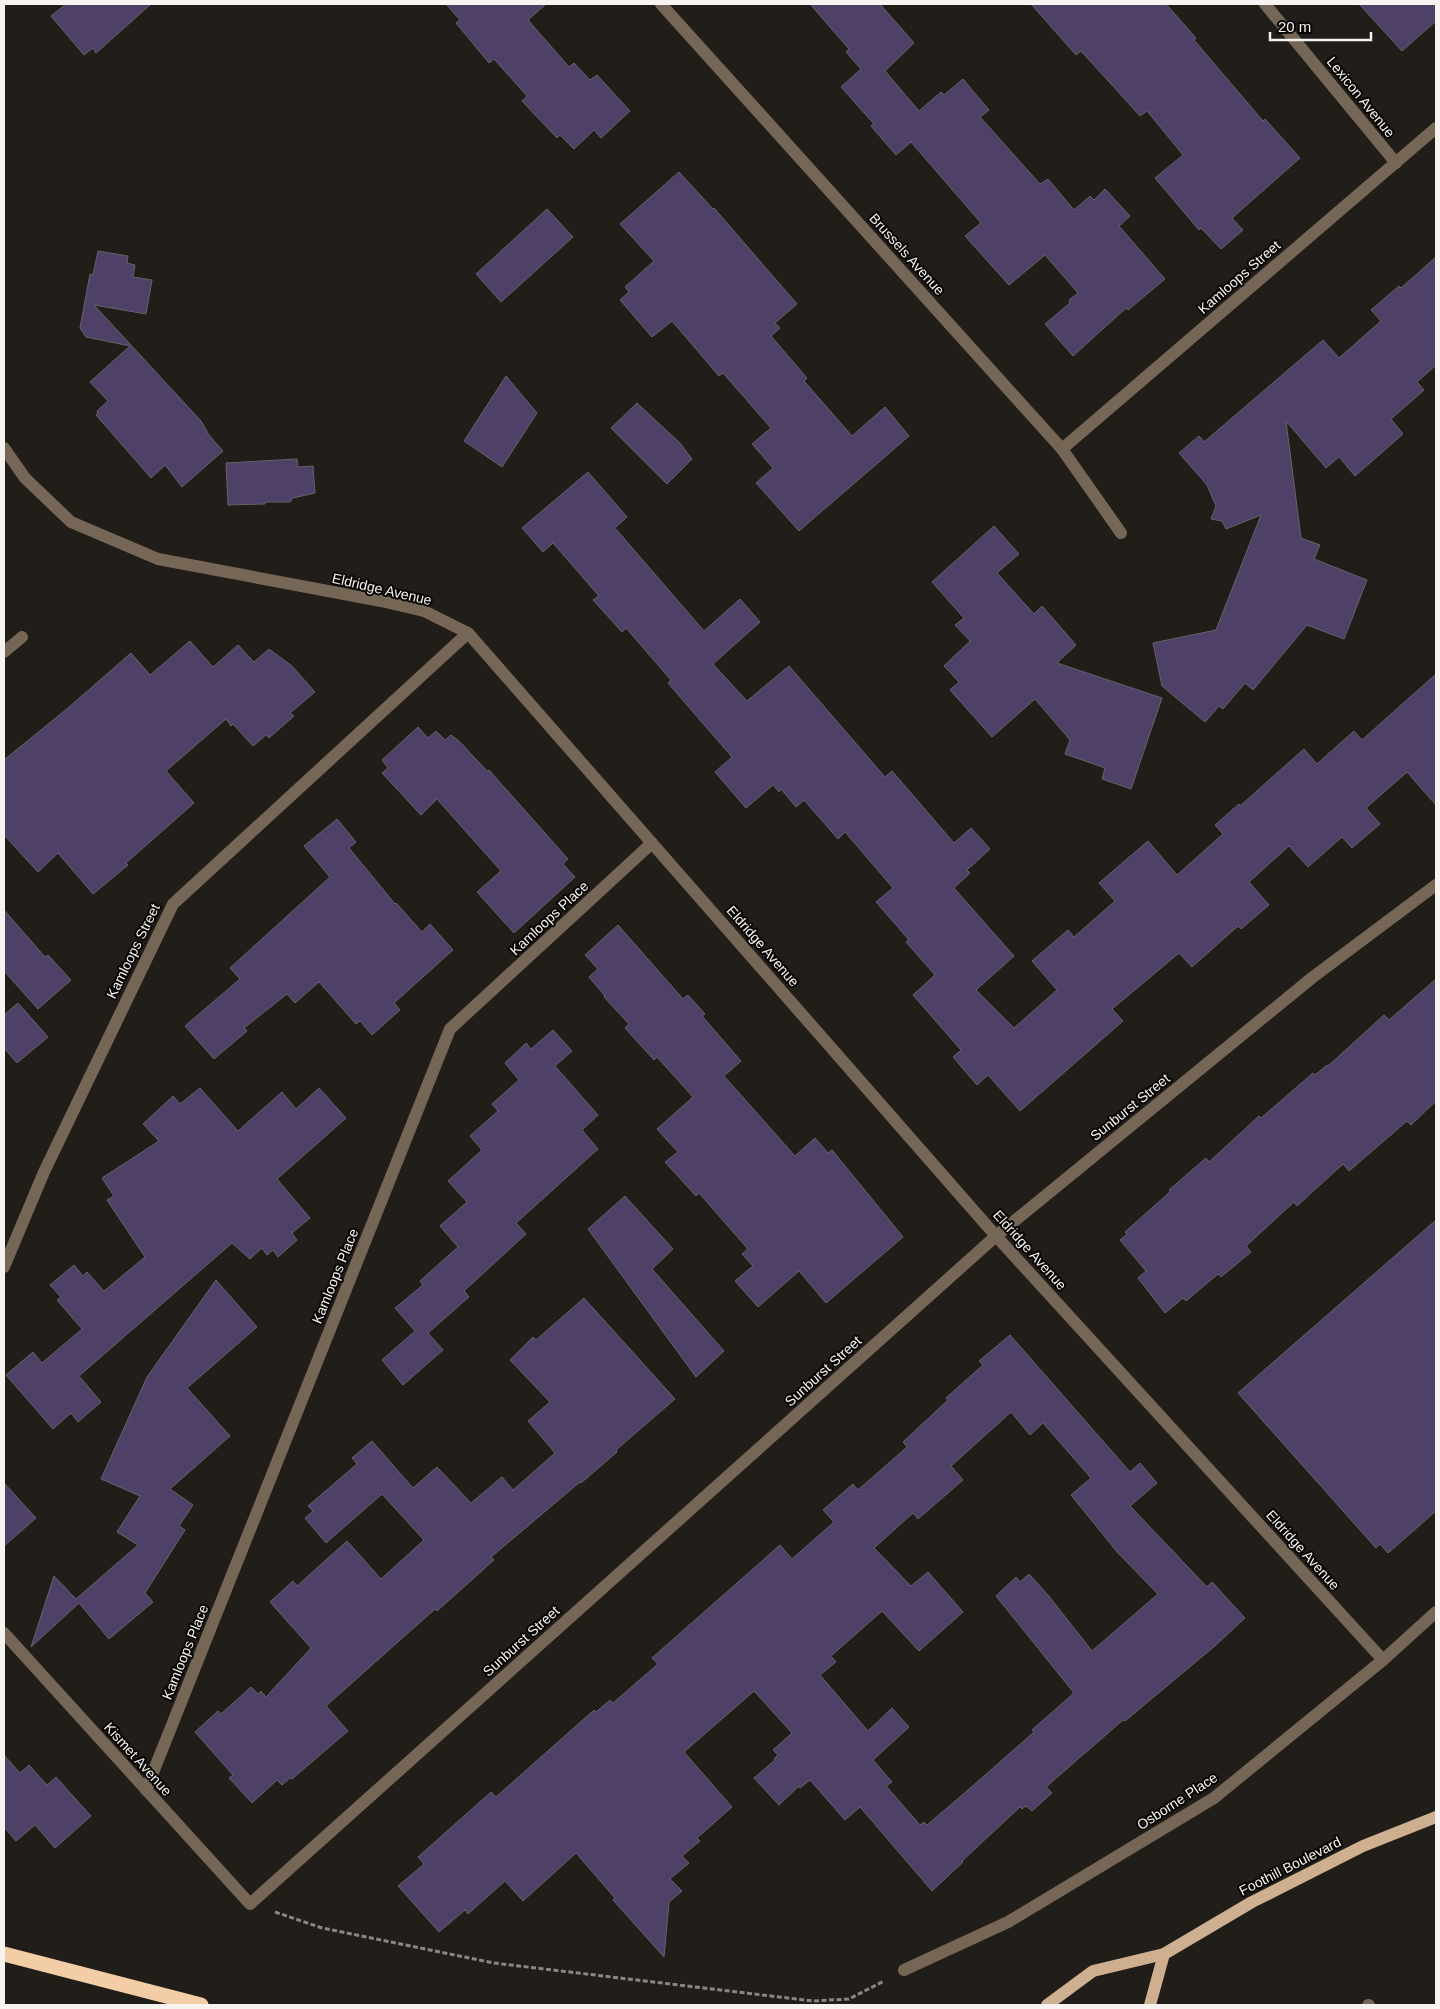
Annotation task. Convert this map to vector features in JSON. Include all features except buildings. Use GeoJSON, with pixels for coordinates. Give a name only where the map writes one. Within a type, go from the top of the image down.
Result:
{"type":"FeatureCollection","features":[{"type":"Feature","properties":{"kind":"highway"},"geometry":{"type":"LineString","coordinates":[[4,1954],[201,2005]]}},
{"type":"Feature","properties":{"kind":"main road","name":"Foothill Boulevard"},"geometry":{"type":"LineString","coordinates":[[1047,2005],[1093,1971],[1164,1954],[1260,1898],[1364,1846],[1436,1818]]}},
{"type":"Feature","properties":{"kind":"main road"},"geometry":{"type":"LineString","coordinates":[[1150,2005],[1164,1954]]}},
{"type":"Feature","properties":{"kind":"street","name":"Brussels Avenue"},"geometry":{"type":"LineString","coordinates":[[661,4],[1062,449],[1121,533]]}},
{"type":"Feature","properties":{"kind":"street","name":"Lexicon Avenue"},"geometry":{"type":"LineString","coordinates":[[1265,4],[1396,163]]}},
{"type":"Feature","properties":{"kind":"street","name":"Kamloops Street"},"geometry":{"type":"LineString","coordinates":[[1062,449],[1436,128]]}},
{"type":"Feature","properties":{"kind":"street","name":"Eldridge Avenue"},"geometry":{"type":"LineString","coordinates":[[4,448],[25,478],[71,522],[158,559],[381,601],[424,612],[468,633],[996,1236],[1383,1660]]}},
{"type":"Feature","properties":{"kind":"street","name":"Kamloops Street"},"geometry":{"type":"LineString","coordinates":[[4,1267],[44,1172],[173,904],[468,633]]}},
{"type":"Feature","properties":{"kind":"street"},"geometry":{"type":"LineString","coordinates":[[4,652],[22,637]]}},
{"type":"Feature","properties":{"kind":"street","name":"Kamloops Place"},"geometry":{"type":"LineString","coordinates":[[146,1790],[450,1029],[652,843]]}},
{"type":"Feature","properties":{"kind":"street","name":"Sunburst Street"},"geometry":{"type":"LineString","coordinates":[[250,1904],[996,1236],[1313,977],[1436,885]]}},
{"type":"Feature","properties":{"kind":"street","name":"Osborne Place"},"geometry":{"type":"LineString","coordinates":[[904,1970],[1008,1922],[1214,1798],[1383,1660],[1436,1612]]}},
{"type":"Feature","properties":{"kind":"street","name":"Kismet Avenue"},"geometry":{"type":"LineString","coordinates":[[4,1633],[250,1904]]}},
{"type":"Feature","properties":{"kind":"path"},"geometry":{"type":"LineString","coordinates":[[250,1904],[322,1928],[494,1963],[813,2001],[849,1999],[904,1970]]}}]}
